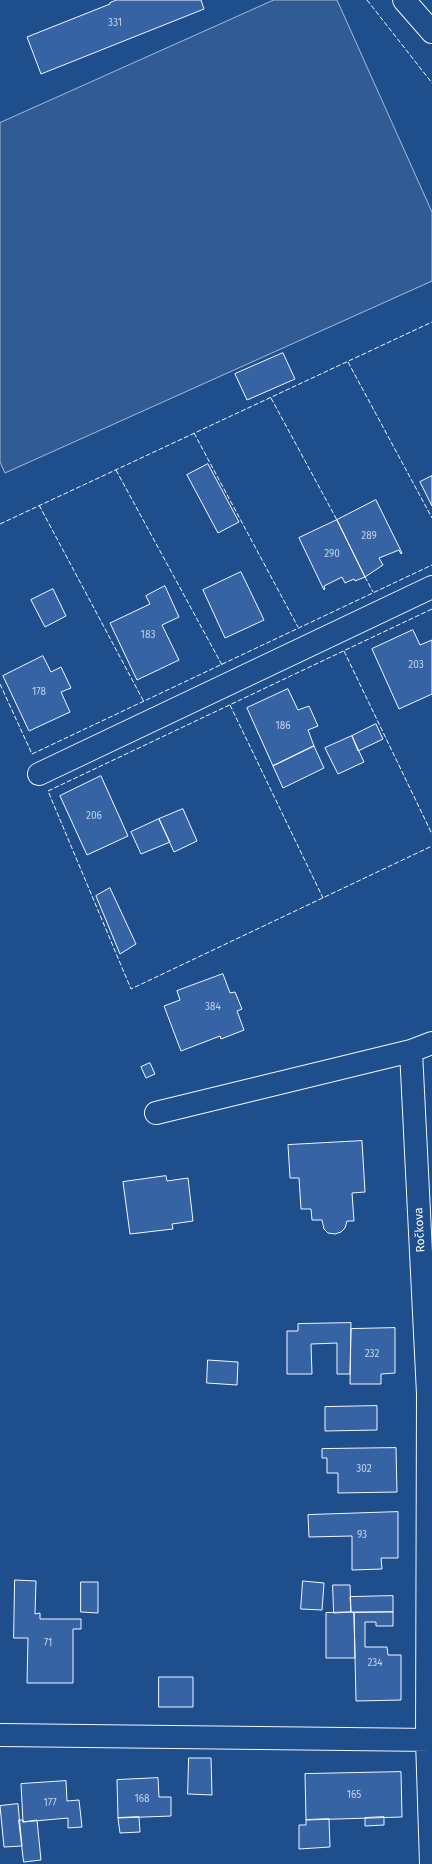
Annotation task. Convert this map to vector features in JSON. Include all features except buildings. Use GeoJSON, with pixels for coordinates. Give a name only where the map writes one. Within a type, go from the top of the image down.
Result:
{"type":"FeatureCollection","features":[{"type":"Feature","properties":{"kind":"street"},"geometry":{"type":"LineString","coordinates":[[404,0],[432,32]]}},
{"type":"Feature","properties":{"kind":"street"},"geometry":{"type":"LineString","coordinates":[[39,774],[432,588]]}},
{"type":"Feature","properties":{"kind":"street"},"geometry":{"type":"LineString","coordinates":[[156,1113],[411,1051],[432,1043]]}},
{"type":"Feature","properties":{"kind":"street","name":"Ročkova"},"geometry":{"type":"LineString","coordinates":[[411,1051],[430,1394],[429,1740],[431,1864]]}},
{"type":"Feature","properties":{"kind":"street"},"geometry":{"type":"LineString","coordinates":[[0,1735],[429,1740]]}},
{"type":"Feature","properties":{"kind":"shaded area"},"geometry":{"type":"Polygon","coordinates":[[[274,0],[337,0],[432,212],[432,281],[5,473],[0,462],[0,123],[274,0]]]}},
{"type":"Feature","properties":{"kind":"fence"},"geometry":{"type":"LineString","coordinates":[[367,0],[432,83]]}},
{"type":"Feature","properties":{"kind":"fence"},"geometry":{"type":"LineString","coordinates":[[0,524],[432,322]]}},
{"type":"Feature","properties":{"kind":"fence"},"geometry":{"type":"LineString","coordinates":[[348,362],[432,518]]}},
{"type":"Feature","properties":{"kind":"fence"},"geometry":{"type":"LineString","coordinates":[[271,398],[337,520]]}},
{"type":"Feature","properties":{"kind":"fence"},"geometry":{"type":"LineString","coordinates":[[194,433],[298,627]]}},
{"type":"Feature","properties":{"kind":"fence"},"geometry":{"type":"LineString","coordinates":[[116,470],[222,665]]}},
{"type":"Feature","properties":{"kind":"fence"},"geometry":{"type":"LineString","coordinates":[[39,505],[144,702]]}},
{"type":"Feature","properties":{"kind":"fence"},"geometry":{"type":"LineString","coordinates":[[0,684],[32,754],[432,565]]}},
{"type":"Feature","properties":{"kind":"fence"},"geometry":{"type":"LineString","coordinates":[[365,577],[373,592]]}},
{"type":"Feature","properties":{"kind":"fence"},"geometry":{"type":"LineString","coordinates":[[432,609],[48,791],[131,989],[432,846]]}},
{"type":"Feature","properties":{"kind":"fence"},"geometry":{"type":"LineString","coordinates":[[344,651],[432,834]]}},
{"type":"Feature","properties":{"kind":"fence"},"geometry":{"type":"LineString","coordinates":[[230,705],[323,898]]}}]}
